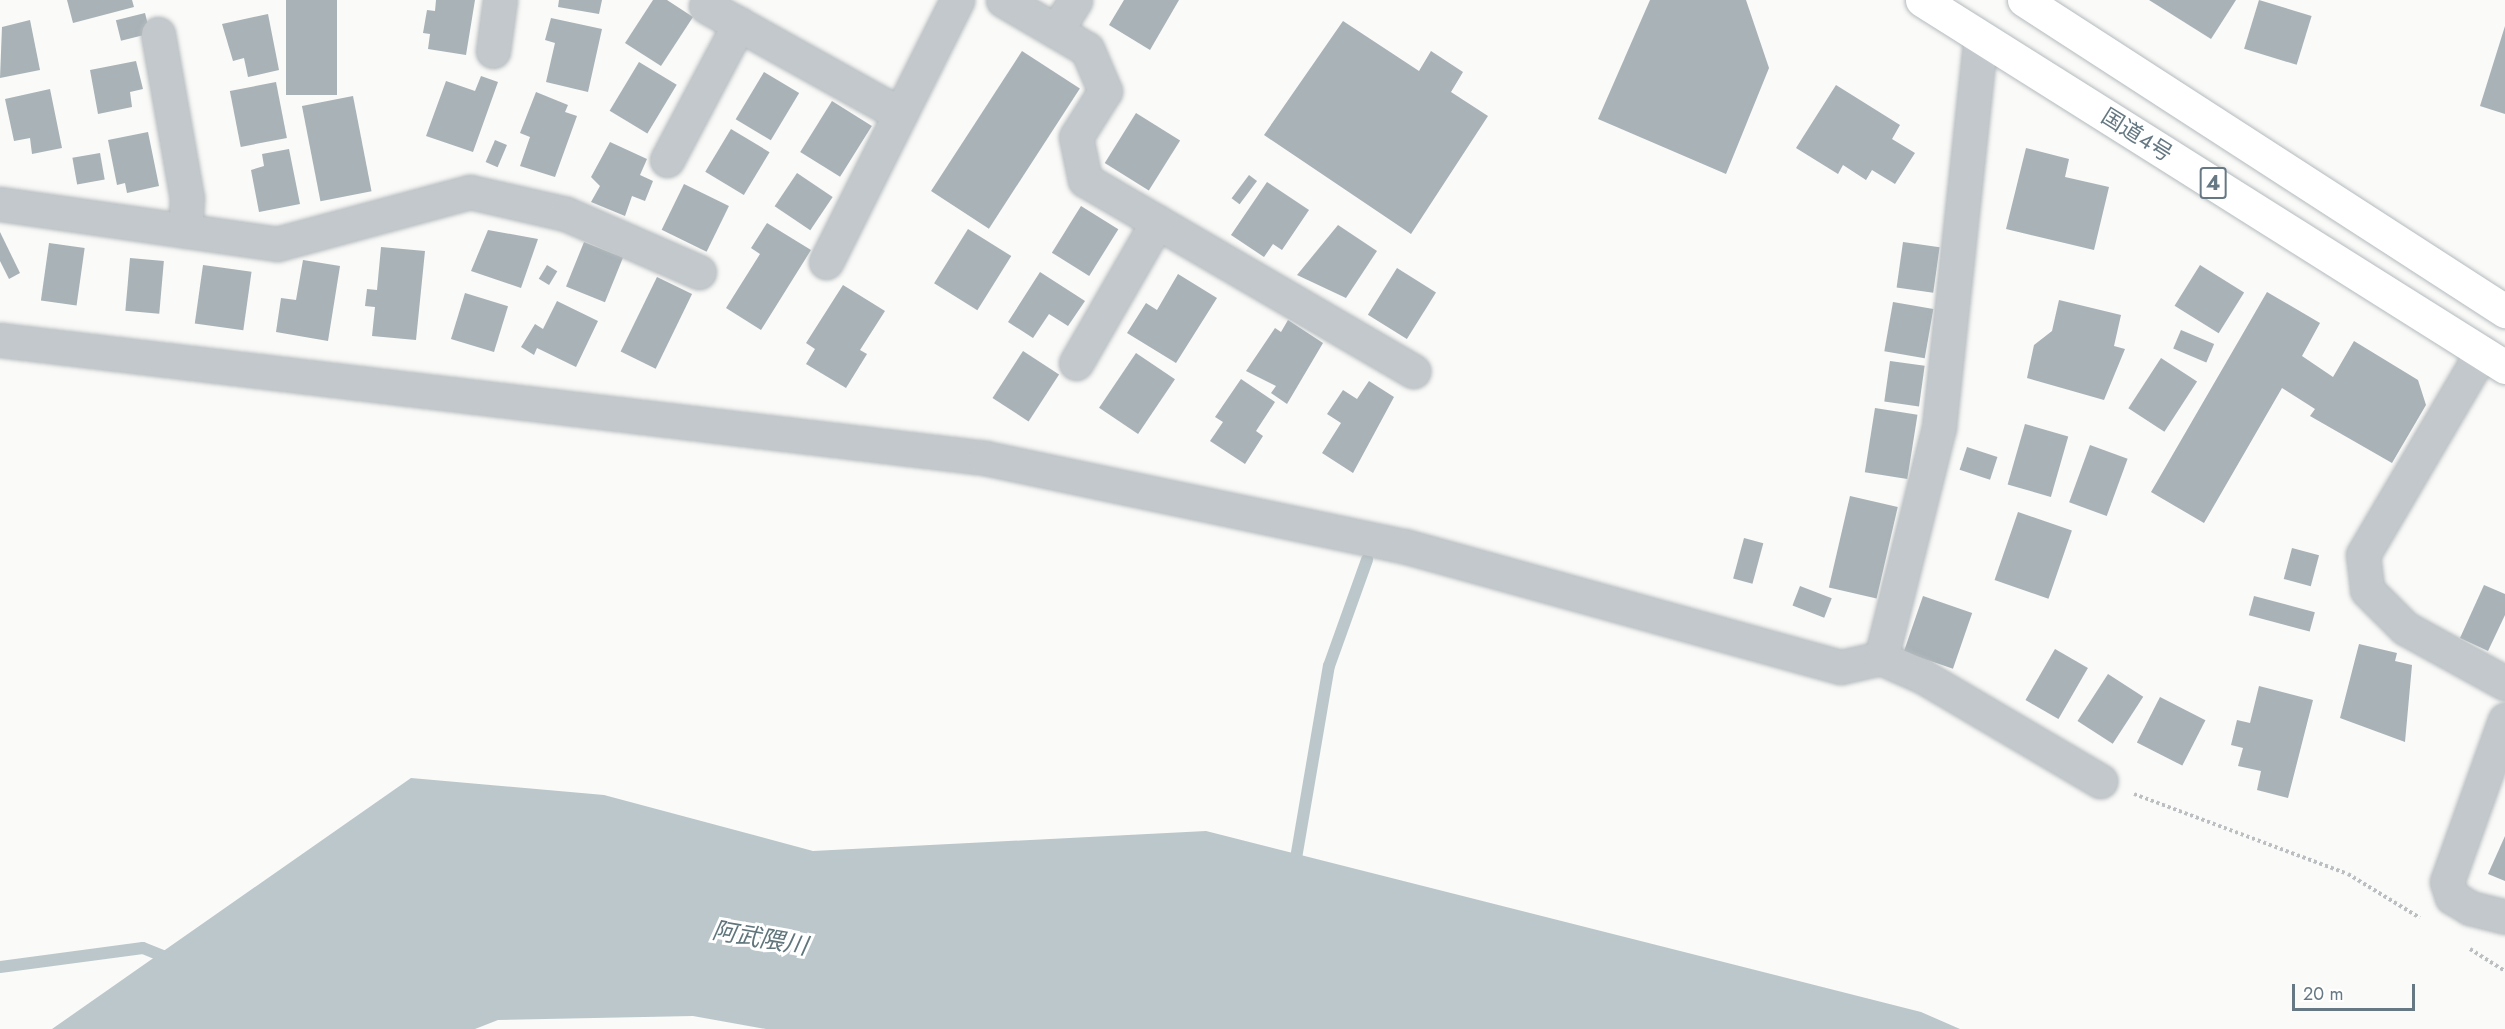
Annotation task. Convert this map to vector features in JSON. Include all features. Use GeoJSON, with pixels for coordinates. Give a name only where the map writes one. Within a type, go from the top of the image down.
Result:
{"type":"FeatureCollection","features":[{"type":"Feature","properties":{"kind":"highway","name":"国道4号"},"geometry":{"type":"LineString","coordinates":[[1922,0],[2494,359]]}},
{"type":"Feature","properties":{"kind":"highway","name":"4"},"geometry":{"type":"LineString","coordinates":[[2024,0],[2505,311]]}},
{"type":"Feature","properties":{"kind":"street"},"geometry":{"type":"LineString","coordinates":[[493,51],[500,0]]}},
{"type":"Feature","properties":{"kind":"street"},"geometry":{"type":"LineString","coordinates":[[826,262],[957,0]]}},
{"type":"Feature","properties":{"kind":"street"},"geometry":{"type":"LineString","coordinates":[[1003,0],[1087,49],[1105,91],[1076,137],[1086,180],[1413,371]]}},
{"type":"Feature","properties":{"kind":"street"},"geometry":{"type":"LineString","coordinates":[[1056,31],[1076,0]]}},
{"type":"Feature","properties":{"kind":"street"},"geometry":{"type":"LineString","coordinates":[[706,6],[900,114]]}},
{"type":"Feature","properties":{"kind":"street"},"geometry":{"type":"LineString","coordinates":[[667,160],[739,24]]}},
{"type":"Feature","properties":{"kind":"street"},"geometry":{"type":"LineString","coordinates":[[158,34],[187,198],[185,231]]}},
{"type":"Feature","properties":{"kind":"street"},"geometry":{"type":"LineString","coordinates":[[1881,658],[1939,427],[1981,37]]}},
{"type":"Feature","properties":{"kind":"street"},"geometry":{"type":"LineString","coordinates":[[0,204],[277,244],[470,192],[566,214],[699,272]]}},
{"type":"Feature","properties":{"kind":"street"},"geometry":{"type":"LineString","coordinates":[[1076,363],[1157,222]]}},
{"type":"Feature","properties":{"kind":"street"},"geometry":{"type":"LineString","coordinates":[[0,340],[986,458],[1404,546],[1841,667],[1881,658],[1922,676],[2100,781]]}},
{"type":"Feature","properties":{"kind":"street"},"geometry":{"type":"LineString","coordinates":[[2494,359],[2364,555],[2367,590],[2405,628],[2505,683]]}},
{"type":"Feature","properties":{"kind":"street"},"geometry":{"type":"LineString","coordinates":[[2505,720],[2446,882],[2452,897],[2470,908],[2505,916]]}},
{"type":"Feature","properties":{"kind":"path"},"geometry":{"type":"LineString","coordinates":[[2100,781],[2348,874],[2427,922]]}},
{"type":"Feature","properties":{"kind":"path"},"geometry":{"type":"LineString","coordinates":[[2466,946],[2505,970]]}},
{"type":"Feature","properties":{"kind":"water","name":"阿武隈川"},"geometry":{"type":"Polygon","coordinates":[[[411,778],[604,795],[813,851],[1206,831],[1921,1012],[1960,1029],[766,1029],[693,1016],[498,1020],[475,1029],[52,1029],[411,778]]]}},
{"type":"Feature","properties":{"kind":"building"},"geometry":{"type":"Polygon","coordinates":[[[67,0],[132,0],[134,7],[73,23],[67,0]]]}},
{"type":"Feature","properties":{"kind":"building"},"geometry":{"type":"Polygon","coordinates":[[[286,0],[337,0],[337,95],[286,95],[286,0]]]}},
{"type":"Feature","properties":{"kind":"building"},"geometry":{"type":"Polygon","coordinates":[[[436,0],[475,0],[466,55],[428,49],[430,34],[423,33],[427,10],[435,11],[436,0]]]}},
{"type":"Feature","properties":{"kind":"building"},"geometry":{"type":"Polygon","coordinates":[[[559,0],[602,0],[599,14],[558,7],[559,0]]]}},
{"type":"Feature","properties":{"kind":"building"},"geometry":{"type":"Polygon","coordinates":[[[653,0],[667,0],[693,17],[661,66],[625,43],[653,0]]]}},
{"type":"Feature","properties":{"kind":"building"},"geometry":{"type":"Polygon","coordinates":[[[1124,0],[1179,0],[1150,50],[1109,25],[1124,0]]]}},
{"type":"Feature","properties":{"kind":"building"},"geometry":{"type":"Polygon","coordinates":[[[1650,0],[1746,0],[1769,68],[1726,174],[1598,119],[1650,0]]]}},
{"type":"Feature","properties":{"kind":"building"},"geometry":{"type":"Polygon","coordinates":[[[2149,0],[2236,0],[2211,39],[2149,0]]]}},
{"type":"Feature","properties":{"kind":"building"},"geometry":{"type":"Polygon","coordinates":[[[2259,0],[2312,16],[2297,65],[2244,49],[2259,0]]]}},
{"type":"Feature","properties":{"kind":"building"},"geometry":{"type":"Polygon","coordinates":[[[145,13],[150,33],[121,41],[116,20],[145,13]]]}},
{"type":"Feature","properties":{"kind":"building"},"geometry":{"type":"Polygon","coordinates":[[[268,14],[279,70],[248,77],[244,58],[233,61],[222,24],[268,14]]]}},
{"type":"Feature","properties":{"kind":"building"},"geometry":{"type":"Polygon","coordinates":[[[551,18],[602,29],[588,92],[546,82],[555,43],[545,40],[551,18]]]}},
{"type":"Feature","properties":{"kind":"building"},"geometry":{"type":"Polygon","coordinates":[[[30,20],[40,70],[0,78],[2,27],[30,20]]]}},
{"type":"Feature","properties":{"kind":"building"},"geometry":{"type":"Polygon","coordinates":[[[1343,21],[1419,71],[1431,51],[1463,72],[1451,92],[1488,116],[1411,234],[1264,135],[1343,21]]]}},
{"type":"Feature","properties":{"kind":"building"},"geometry":{"type":"Polygon","coordinates":[[[2505,26],[2505,114],[2480,106],[2505,26]]]}},
{"type":"Feature","properties":{"kind":"building"},"geometry":{"type":"Polygon","coordinates":[[[1022,51],[1080,89],[989,229],[931,191],[1022,51]]]}},
{"type":"Feature","properties":{"kind":"building"},"geometry":{"type":"Polygon","coordinates":[[[136,61],[143,89],[130,92],[132,107],[98,114],[90,70],[136,61]]]}},
{"type":"Feature","properties":{"kind":"building"},"geometry":{"type":"Polygon","coordinates":[[[639,62],[677,85],[647,134],[610,111],[639,62]]]}},
{"type":"Feature","properties":{"kind":"building"},"geometry":{"type":"Polygon","coordinates":[[[764,72],[799,93],[771,140],[736,119],[764,72]]]}},
{"type":"Feature","properties":{"kind":"building"},"geometry":{"type":"Polygon","coordinates":[[[481,76],[498,82],[473,152],[426,136],[446,81],[475,91],[481,76]]]}},
{"type":"Feature","properties":{"kind":"building"},"geometry":{"type":"Polygon","coordinates":[[[276,82],[287,138],[241,147],[230,91],[276,82]]]}},
{"type":"Feature","properties":{"kind":"building"},"geometry":{"type":"Polygon","coordinates":[[[1836,85],[1900,125],[1892,139],[1915,153],[1895,184],[1872,170],[1866,180],[1843,165],[1838,174],[1796,148],[1836,85]]]}},
{"type":"Feature","properties":{"kind":"building"},"geometry":{"type":"Polygon","coordinates":[[[50,89],[62,148],[32,154],[30,138],[14,141],[5,99],[50,89]]]}},
{"type":"Feature","properties":{"kind":"building"},"geometry":{"type":"Polygon","coordinates":[[[536,92],[568,105],[565,112],[577,116],[555,177],[520,166],[530,137],[520,133],[536,92]]]}},
{"type":"Feature","properties":{"kind":"building"},"geometry":{"type":"Polygon","coordinates":[[[353,96],[372,191],[320,201],[302,106],[353,96]]]}},
{"type":"Feature","properties":{"kind":"building"},"geometry":{"type":"Polygon","coordinates":[[[832,101],[872,126],[840,177],[800,152],[832,101]]]}},
{"type":"Feature","properties":{"kind":"building"},"geometry":{"type":"Polygon","coordinates":[[[1136,113],[1180,141],[1149,191],[1105,163],[1136,113]]]}},
{"type":"Feature","properties":{"kind":"building"},"geometry":{"type":"Polygon","coordinates":[[[731,129],[770,152],[744,195],[705,172],[731,129]]]}},
{"type":"Feature","properties":{"kind":"building"},"geometry":{"type":"Polygon","coordinates":[[[148,132],[159,186],[127,193],[125,183],[117,185],[108,140],[148,132]]]}},
{"type":"Feature","properties":{"kind":"building"},"geometry":{"type":"Polygon","coordinates":[[[495,140],[507,145],[498,167],[486,162],[495,140]]]}},
{"type":"Feature","properties":{"kind":"building"},"geometry":{"type":"Polygon","coordinates":[[[610,142],[647,159],[640,175],[653,181],[645,201],[632,196],[625,216],[591,202],[600,186],[591,177],[610,142]]]}},
{"type":"Feature","properties":{"kind":"building"},"geometry":{"type":"Polygon","coordinates":[[[2026,148],[2069,159],[2065,177],[2109,187],[2094,250],[2006,229],[2026,148]]]}},
{"type":"Feature","properties":{"kind":"building"},"geometry":{"type":"Polygon","coordinates":[[[289,149],[300,204],[259,212],[251,170],[264,166],[262,154],[289,149]]]}},
{"type":"Feature","properties":{"kind":"building"},"geometry":{"type":"Polygon","coordinates":[[[100,153],[105,180],[77,184],[72,158],[100,153]]]}},
{"type":"Feature","properties":{"kind":"building"},"geometry":{"type":"Polygon","coordinates":[[[797,173],[833,197],[810,230],[775,206],[797,173]]]}},
{"type":"Feature","properties":{"kind":"building"},"geometry":{"type":"Polygon","coordinates":[[[1249,175],[1257,181],[1240,204],[1232,198],[1249,175]]]}},
{"type":"Feature","properties":{"kind":"building"},"geometry":{"type":"Polygon","coordinates":[[[1267,182],[1309,210],[1282,250],[1273,244],[1264,257],[1231,235],[1267,182]]]}},
{"type":"Feature","properties":{"kind":"building"},"geometry":{"type":"Polygon","coordinates":[[[684,184],[729,206],[707,252],[662,230],[684,184]]]}},
{"type":"Feature","properties":{"kind":"building"},"geometry":{"type":"Polygon","coordinates":[[[1081,206],[1118,229],[1089,276],[1052,253],[1081,206]]]}},
{"type":"Feature","properties":{"kind":"building"},"geometry":{"type":"Polygon","coordinates":[[[767,223],[811,250],[761,330],[726,308],[760,254],[751,248],[767,223]]]}},
{"type":"Feature","properties":{"kind":"building"},"geometry":{"type":"Polygon","coordinates":[[[1338,225],[1377,251],[1346,298],[1297,275],[1338,225]]]}},
{"type":"Feature","properties":{"kind":"building"},"geometry":{"type":"Polygon","coordinates":[[[968,229],[1011,256],[977,310],[934,283],[968,229]]]}},
{"type":"Feature","properties":{"kind":"building"},"geometry":{"type":"Polygon","coordinates":[[[488,230],[538,239],[521,288],[471,271],[488,230]]]}},
{"type":"Feature","properties":{"kind":"building"},"geometry":{"type":"Polygon","coordinates":[[[0,232],[20,273],[9,279],[0,261],[0,232]]]}},
{"type":"Feature","properties":{"kind":"building"},"geometry":{"type":"Polygon","coordinates":[[[584,242],[623,258],[605,302],[566,287],[584,242]]]}},
{"type":"Feature","properties":{"kind":"building"},"geometry":{"type":"Polygon","coordinates":[[[1903,242],[1940,247],[1933,293],[1897,288],[1903,242]]]}},
{"type":"Feature","properties":{"kind":"building"},"geometry":{"type":"Polygon","coordinates":[[[49,243],[85,248],[77,305],[41,300],[49,243]]]}},
{"type":"Feature","properties":{"kind":"building"},"geometry":{"type":"Polygon","coordinates":[[[381,247],[425,251],[416,340],[372,336],[375,307],[365,306],[367,289],[377,290],[381,247]]]}},
{"type":"Feature","properties":{"kind":"building"},"geometry":{"type":"Polygon","coordinates":[[[130,258],[164,261],[159,314],[125,311],[130,258]]]}},
{"type":"Feature","properties":{"kind":"building"},"geometry":{"type":"Polygon","coordinates":[[[303,260],[340,266],[328,341],[276,332],[281,298],[296,300],[303,260]]]}},
{"type":"Feature","properties":{"kind":"building"},"geometry":{"type":"Polygon","coordinates":[[[203,265],[252,272],[243,330],[195,323],[203,265]]]}},
{"type":"Feature","properties":{"kind":"building"},"geometry":{"type":"Polygon","coordinates":[[[547,265],[557,271],[549,285],[539,279],[547,265]]]}},
{"type":"Feature","properties":{"kind":"building"},"geometry":{"type":"Polygon","coordinates":[[[2200,265],[2244,293],[2219,333],[2175,306],[2200,265]]]}},
{"type":"Feature","properties":{"kind":"building"},"geometry":{"type":"Polygon","coordinates":[[[1397,268],[1436,292],[1407,339],[1368,315],[1397,268]]]}},
{"type":"Feature","properties":{"kind":"building"},"geometry":{"type":"Polygon","coordinates":[[[1040,272],[1085,301],[1068,326],[1049,314],[1033,338],[1008,322],[1040,272]]]}},
{"type":"Feature","properties":{"kind":"building"},"geometry":{"type":"Polygon","coordinates":[[[1178,274],[1217,298],[1176,363],[1127,333],[1146,303],[1157,310],[1178,274]]]}},
{"type":"Feature","properties":{"kind":"building"},"geometry":{"type":"Polygon","coordinates":[[[657,277],[692,294],[656,369],[621,352],[657,277]]]}},
{"type":"Feature","properties":{"kind":"building"},"geometry":{"type":"Polygon","coordinates":[[[843,285],[885,311],[860,350],[867,354],[846,388],[806,364],[815,349],[806,343],[843,285]]]}},
{"type":"Feature","properties":{"kind":"building"},"geometry":{"type":"Polygon","coordinates":[[[2267,292],[2320,323],[2302,356],[2333,377],[2354,341],[2418,380],[2426,405],[2392,463],[2310,416],[2315,409],[2282,388],[2204,523],[2151,492],[2267,292]]]}},
{"type":"Feature","properties":{"kind":"building"},"geometry":{"type":"Polygon","coordinates":[[[465,293],[508,306],[494,352],[451,339],[465,293]]]}},
{"type":"Feature","properties":{"kind":"building"},"geometry":{"type":"Polygon","coordinates":[[[2059,300],[2121,315],[2114,346],[2125,349],[2104,400],[2027,378],[2034,345],[2052,331],[2059,300]]]}},
{"type":"Feature","properties":{"kind":"building"},"geometry":{"type":"Polygon","coordinates":[[[557,301],[598,321],[576,367],[537,348],[534,355],[521,347],[535,324],[543,329],[557,301]]]}},
{"type":"Feature","properties":{"kind":"building"},"geometry":{"type":"Polygon","coordinates":[[[1893,302],[1933,309],[1925,358],[1884,351],[1893,302]]]}},
{"type":"Feature","properties":{"kind":"building"},"geometry":{"type":"Polygon","coordinates":[[[1288,320],[1323,343],[1287,404],[1271,393],[1276,386],[1246,371],[1275,328],[1281,332],[1288,320]]]}},
{"type":"Feature","properties":{"kind":"building"},"geometry":{"type":"Polygon","coordinates":[[[2181,330],[2214,344],[2206,362],[2173,348],[2181,330]]]}},
{"type":"Feature","properties":{"kind":"building"},"geometry":{"type":"Polygon","coordinates":[[[1023,351],[1059,374],[1029,421],[993,398],[1023,351]]]}},
{"type":"Feature","properties":{"kind":"building"},"geometry":{"type":"Polygon","coordinates":[[[1136,353],[1175,379],[1138,434],[1099,408],[1136,353]]]}},
{"type":"Feature","properties":{"kind":"building"},"geometry":{"type":"Polygon","coordinates":[[[2161,358],[2197,381],[2164,432],[2128,408],[2161,358]]]}},
{"type":"Feature","properties":{"kind":"building"},"geometry":{"type":"Polygon","coordinates":[[[1890,361],[1925,366],[1919,406],[1884,402],[1890,361]]]}},
{"type":"Feature","properties":{"kind":"building"},"geometry":{"type":"Polygon","coordinates":[[[1241,379],[1275,402],[1256,431],[1263,436],[1245,464],[1210,441],[1223,422],[1215,417],[1241,379]]]}},
{"type":"Feature","properties":{"kind":"building"},"geometry":{"type":"Polygon","coordinates":[[[1369,381],[1394,397],[1353,473],[1322,453],[1341,423],[1327,414],[1343,390],[1357,399],[1369,381]]]}},
{"type":"Feature","properties":{"kind":"building"},"geometry":{"type":"Polygon","coordinates":[[[1875,408],[1917,415],[1907,479],[1865,472],[1875,408]]]}},
{"type":"Feature","properties":{"kind":"building"},"geometry":{"type":"Polygon","coordinates":[[[2025,424],[2068,436],[2051,497],[2008,485],[2025,424]]]}},
{"type":"Feature","properties":{"kind":"building"},"geometry":{"type":"Polygon","coordinates":[[[2090,445],[2128,459],[2107,516],[2069,502],[2090,445]]]}},
{"type":"Feature","properties":{"kind":"building"},"geometry":{"type":"Polygon","coordinates":[[[1967,447],[1997,457],[1990,480],[1960,470],[1967,447]]]}},
{"type":"Feature","properties":{"kind":"building"},"geometry":{"type":"Polygon","coordinates":[[[1850,496],[1898,507],[1877,599],[1829,588],[1850,496]]]}},
{"type":"Feature","properties":{"kind":"building"},"geometry":{"type":"Polygon","coordinates":[[[2018,512],[2072,531],[2048,599],[1995,580],[2018,512]]]}},
{"type":"Feature","properties":{"kind":"building"},"geometry":{"type":"Polygon","coordinates":[[[1744,538],[1763,543],[1752,584],[1733,579],[1744,538]]]}},
{"type":"Feature","properties":{"kind":"building"},"geometry":{"type":"Polygon","coordinates":[[[2292,548],[2319,555],[2311,586],[2284,579],[2292,548]]]}},
{"type":"Feature","properties":{"kind":"building"},"geometry":{"type":"Polygon","coordinates":[[[2484,585],[2505,594],[2505,615],[2488,651],[2460,638],[2484,585]]]}},
{"type":"Feature","properties":{"kind":"building"},"geometry":{"type":"Polygon","coordinates":[[[1800,586],[1832,598],[1824,618],[1792,606],[1800,586]]]}},
{"type":"Feature","properties":{"kind":"building"},"geometry":{"type":"Polygon","coordinates":[[[1923,596],[1972,613],[1953,669],[1904,652],[1923,596]]]}},
{"type":"Feature","properties":{"kind":"building"},"geometry":{"type":"Polygon","coordinates":[[[2254,596],[2315,612],[2310,632],[2249,615],[2254,596]]]}},
{"type":"Feature","properties":{"kind":"building"},"geometry":{"type":"Polygon","coordinates":[[[2359,644],[2397,653],[2395,661],[2412,665],[2405,742],[2340,718],[2359,644]]]}},
{"type":"Feature","properties":{"kind":"building"},"geometry":{"type":"Polygon","coordinates":[[[2055,649],[2088,668],[2058,719],[2026,700],[2055,649]]]}},
{"type":"Feature","properties":{"kind":"building"},"geometry":{"type":"Polygon","coordinates":[[[2108,674],[2143,697],[2113,744],[2078,721],[2108,674]]]}},
{"type":"Feature","properties":{"kind":"building"},"geometry":{"type":"Polygon","coordinates":[[[2259,686],[2313,700],[2288,798],[2257,790],[2261,771],[2238,766],[2243,748],[2231,745],[2237,720],[2250,723],[2259,686]]]}},
{"type":"Feature","properties":{"kind":"building"},"geometry":{"type":"Polygon","coordinates":[[[2160,697],[2205,720],[2182,766],[2137,742],[2160,697]]]}},
{"type":"Feature","properties":{"kind":"building"},"geometry":{"type":"Polygon","coordinates":[[[2505,836],[2505,881],[2488,874],[2505,836]]]}},
{"type":"Feature","properties":{"kind":"waterway"},"geometry":{"type":"LineString","coordinates":[[1294,870],[1329,666],[1367,560]]}},
{"type":"Feature","properties":{"kind":"waterway"},"geometry":{"type":"LineString","coordinates":[[0,967],[143,948],[172,960]]}}]}
